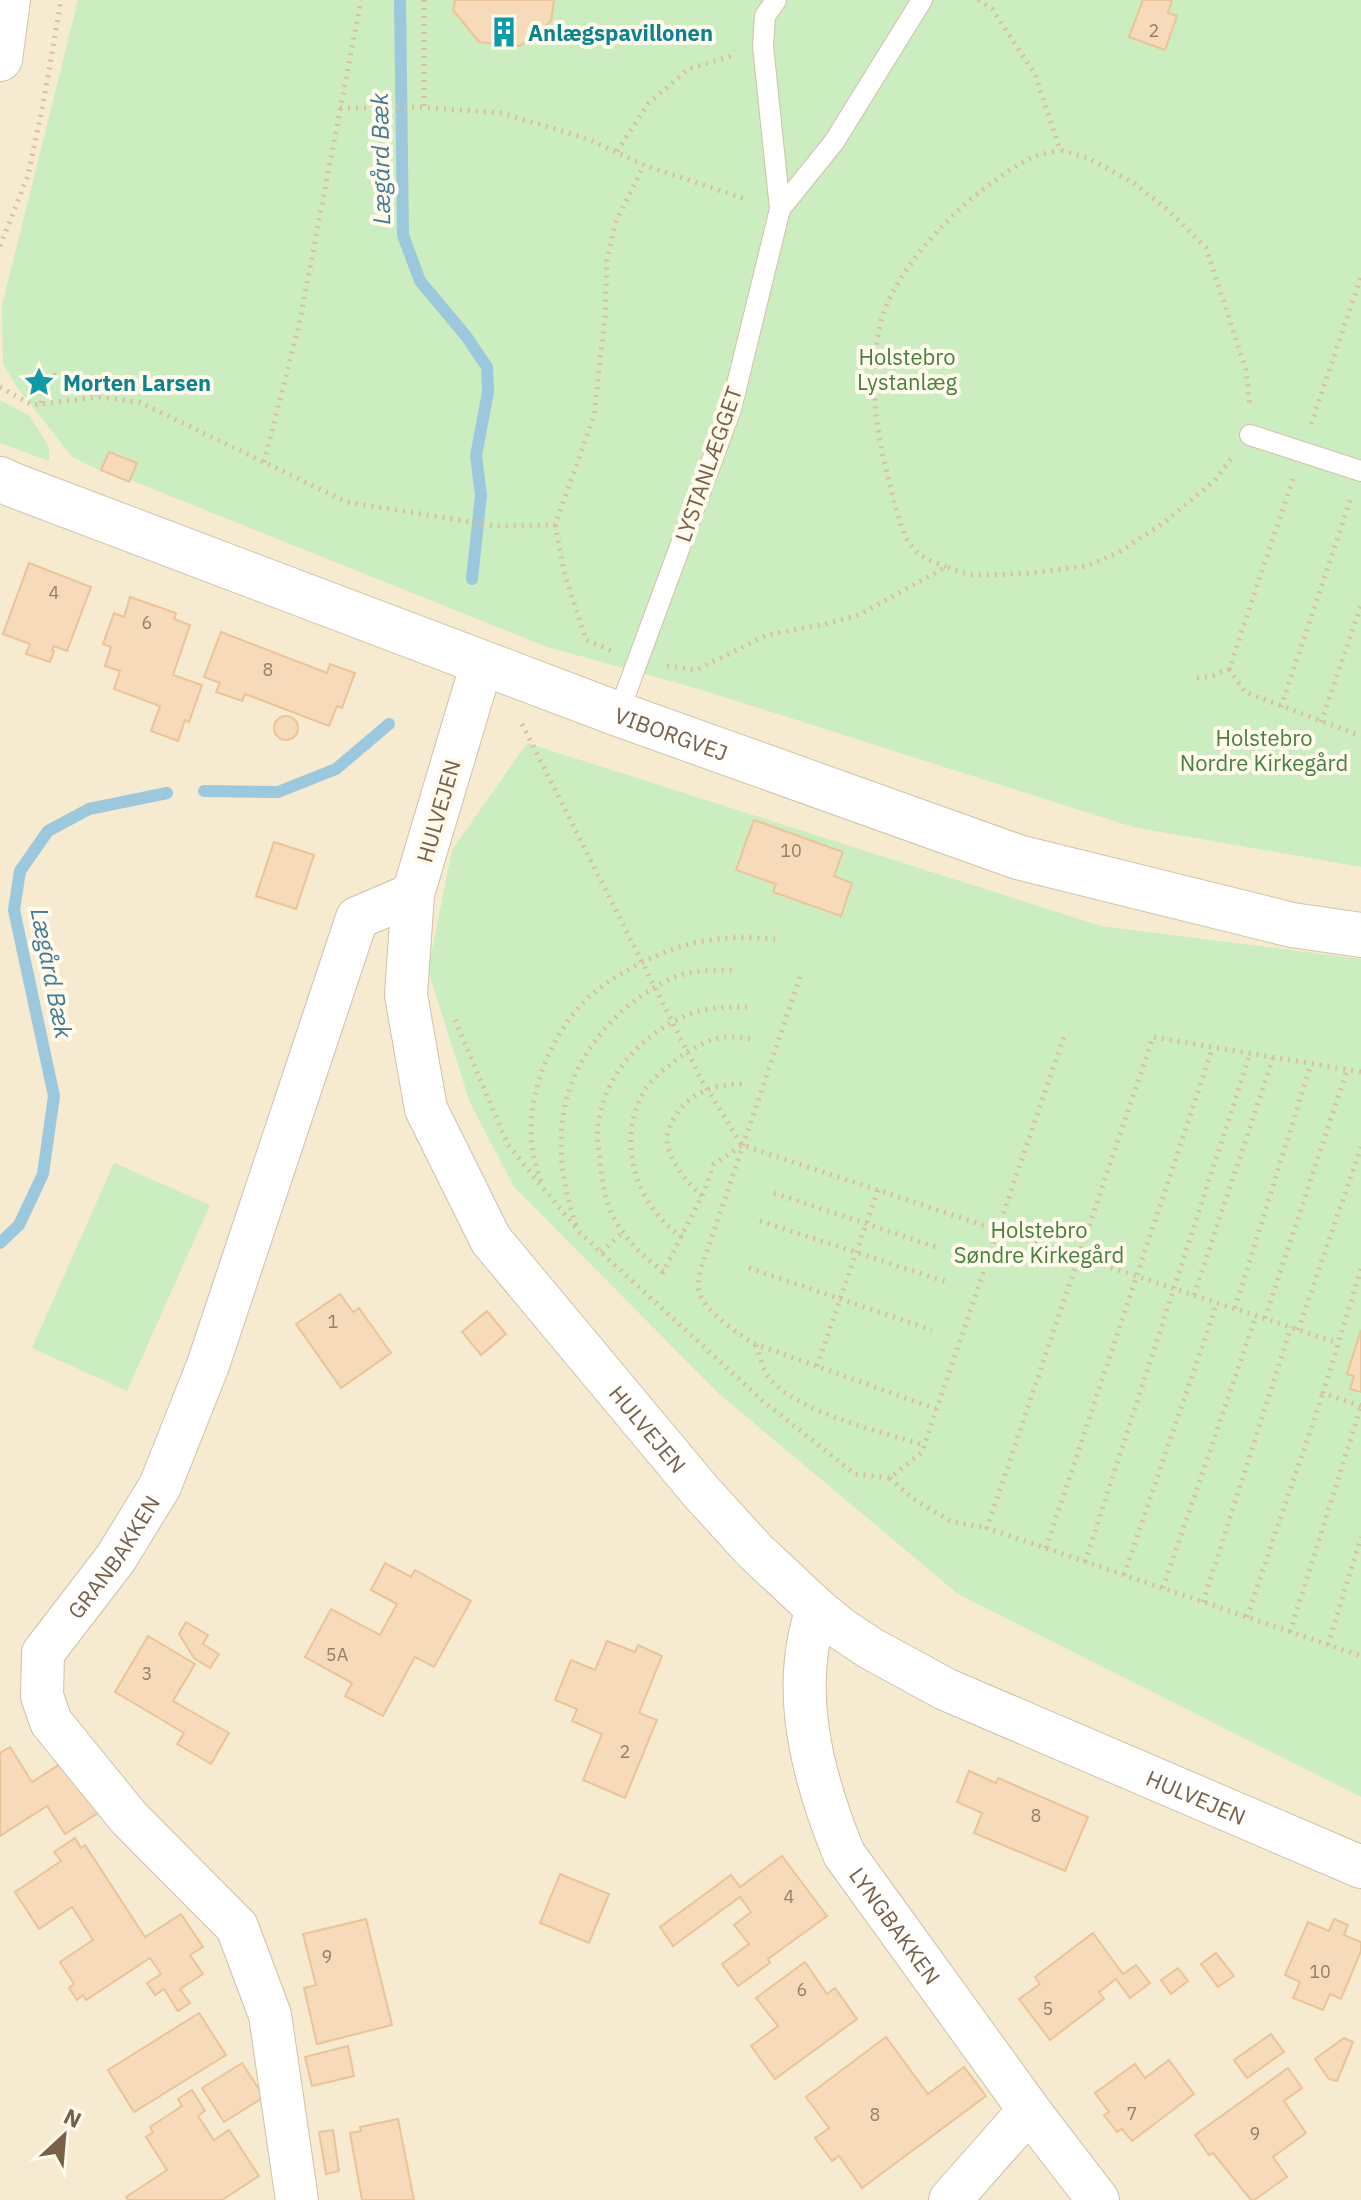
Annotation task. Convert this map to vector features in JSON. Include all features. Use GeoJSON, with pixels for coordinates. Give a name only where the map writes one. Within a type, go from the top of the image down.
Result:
{"type":"FeatureCollection","features":[{"type":"Feature","properties":{"kind":"street"},"geometry":{"type":"LineString","coordinates":[[0,59],[8,0]]}},
{"type":"Feature","properties":{"kind":"street","name":"VIBORGVEJ"},"geometry":{"type":"LineString","coordinates":[[0,479],[618,714],[1018,857],[1292,925],[1361,935]]}},
{"type":"Feature","properties":{"kind":"street","name":"HULVEJEN"},"geometry":{"type":"LineString","coordinates":[[482,663],[413,894],[406,995],[426,1109],[491,1240],[702,1493],[755,1551],[817,1609],[870,1648],[945,1689],[1361,1867]]}},
{"type":"Feature","properties":{"kind":"street","name":"GRANBAKKEN"},"geometry":{"type":"LineString","coordinates":[[297,2200],[270,2015],[237,1927],[129,1818],[51,1722],[42,1696],[43,1653],[116,1558],[160,1486],[208,1365],[357,918],[413,894]]}},
{"type":"Feature","properties":{"kind":"street","name":"LYNGBAKKEN"},"geometry":{"type":"LineString","coordinates":[[817,1609],[810,1628],[803,1676],[810,1748],[826,1810],[844,1854],[1098,2200]]}},
{"type":"Feature","properties":{"kind":"street"},"geometry":{"type":"LineString","coordinates":[[950,2200],[1017,2124],[1032,2114]]}},
{"type":"Feature","properties":{"kind":"lane","name":"LYSTANLÆGGET"},"geometry":{"type":"LineString","coordinates":[[618,714],[731,409],[780,209],[763,46],[765,16],[776,0]]}},
{"type":"Feature","properties":{"kind":"lane","name":"LYSTANLÆGGET"},"geometry":{"type":"LineString","coordinates":[[780,209],[834,142],[922,0]]}},
{"type":"Feature","properties":{"kind":"lane"},"geometry":{"type":"LineString","coordinates":[[1250,435],[1360,471]]}},
{"type":"Feature","properties":{"kind":"path"},"geometry":{"type":"LineString","coordinates":[[0,246],[28,176],[61,0]]}},
{"type":"Feature","properties":{"kind":"path"},"geometry":{"type":"LineString","coordinates":[[264,462],[299,325],[361,0]]}},
{"type":"Feature","properties":{"kind":"path"},"geometry":{"type":"LineString","coordinates":[[424,0],[424,107]]}},
{"type":"Feature","properties":{"kind":"path"},"geometry":{"type":"LineString","coordinates":[[978,0],[992,9],[1035,74],[1060,150]]}},
{"type":"Feature","properties":{"kind":"path"},"geometry":{"type":"LineString","coordinates":[[617,151],[648,104],[688,69],[763,46]]}},
{"type":"Feature","properties":{"kind":"path"},"geometry":{"type":"LineString","coordinates":[[340,108],[424,107],[502,113],[588,139],[644,165],[780,209]]}},
{"type":"Feature","properties":{"kind":"path"},"geometry":{"type":"LineString","coordinates":[[1060,150],[1088,158],[1134,183],[1170,212],[1206,248],[1246,370],[1250,435],[1215,480],[1166,521],[1121,551],[1087,566],[1031,573],[970,575],[917,553],[904,535],[880,450],[873,365],[880,323],[898,281],[964,203],[1032,158],[1060,150]]}},
{"type":"Feature","properties":{"kind":"path"},"geometry":{"type":"LineString","coordinates":[[644,165],[616,221],[607,260],[605,317],[594,416],[555,525],[564,572],[586,640],[637,661],[696,670],[767,635],[859,615],[946,567]]}},
{"type":"Feature","properties":{"kind":"path"},"geometry":{"type":"LineString","coordinates":[[1197,678],[1229,669],[1361,277]]}},
{"type":"Feature","properties":{"kind":"path"},"geometry":{"type":"LineString","coordinates":[[41,403],[43,387],[56,375],[87,382],[99,397]]}},
{"type":"Feature","properties":{"kind":"path"},"geometry":{"type":"LineString","coordinates":[[0,387],[32,405],[99,397],[139,402],[347,502],[495,526],[555,525]]}},
{"type":"Feature","properties":{"kind":"path"},"geometry":{"type":"LineString","coordinates":[[1281,707],[1360,471]]}},
{"type":"Feature","properties":{"kind":"path"},"geometry":{"type":"LineString","coordinates":[[1321,722],[1361,606]]}},
{"type":"Feature","properties":{"kind":"path"},"geometry":{"type":"LineString","coordinates":[[1229,669],[1245,692],[1361,736]]}},
{"type":"Feature","properties":{"kind":"path"},"geometry":{"type":"LineString","coordinates":[[519,718],[702,1081],[742,1145],[1338,1343]]}},
{"type":"Feature","properties":{"kind":"path"},"geometry":{"type":"LineString","coordinates":[[544,1189],[531,1143],[532,1100],[549,1053],[575,1011],[613,977],[686,943],[721,938],[775,939]]}},
{"type":"Feature","properties":{"kind":"path"},"geometry":{"type":"LineString","coordinates":[[578,1230],[566,1191],[560,1148],[561,1120],[567,1093],[580,1061],[599,1033],[639,996],[680,975],[735,970]]}},
{"type":"Feature","properties":{"kind":"path"},"geometry":{"type":"LineString","coordinates":[[800,977],[697,1288],[703,1303],[755,1344],[936,1409]]}},
{"type":"Feature","properties":{"kind":"path"},"geometry":{"type":"LineString","coordinates":[[406,995],[447,1000],[508,1145],[578,1230],[764,1402],[855,1474],[890,1478],[912,1498],[950,1521],[987,1528],[1361,1656]]}},
{"type":"Feature","properties":{"kind":"path"},"geometry":{"type":"LineString","coordinates":[[742,1145],[714,1164],[702,1196],[663,1272],[622,1233],[609,1209],[601,1182],[597,1126],[604,1097],[612,1079],[636,1047],[652,1034],[693,1013],[747,1007]]}},
{"type":"Feature","properties":{"kind":"path"},"geometry":{"type":"LineString","coordinates":[[890,1478],[922,1452],[1064,1036]]}},
{"type":"Feature","properties":{"kind":"path"},"geometry":{"type":"LineString","coordinates":[[682,1237],[666,1224],[638,1185],[629,1146],[633,1120],[646,1088],[687,1052],[708,1041],[727,1037],[751,1039]]}},
{"type":"Feature","properties":{"kind":"path"},"geometry":{"type":"LineString","coordinates":[[987,1528],[1153,1037],[1361,1072]]}},
{"type":"Feature","properties":{"kind":"path"},"geometry":{"type":"LineString","coordinates":[[1046,1548],[1213,1047]]}},
{"type":"Feature","properties":{"kind":"path"},"geometry":{"type":"LineString","coordinates":[[1085,1562],[1250,1054]]}},
{"type":"Feature","properties":{"kind":"path"},"geometry":{"type":"LineString","coordinates":[[1194,1295],[1273,1058]]}},
{"type":"Feature","properties":{"kind":"path"},"geometry":{"type":"LineString","coordinates":[[1235,1308],[1311,1064]]}},
{"type":"Feature","properties":{"kind":"path"},"geometry":{"type":"LineString","coordinates":[[1265,1318],[1347,1070]]}},
{"type":"Feature","properties":{"kind":"path"},"geometry":{"type":"LineString","coordinates":[[702,1196],[677,1167],[668,1149],[667,1133],[683,1105],[695,1095],[725,1084],[742,1084]]}},
{"type":"Feature","properties":{"kind":"path"},"geometry":{"type":"LineString","coordinates":[[1298,1330],[1361,1147]]}},
{"type":"Feature","properties":{"kind":"path"},"geometry":{"type":"LineString","coordinates":[[817,1366],[878,1190]]}},
{"type":"Feature","properties":{"kind":"path"},"geometry":{"type":"LineString","coordinates":[[774,1193],[936,1247]]}},
{"type":"Feature","properties":{"kind":"path"},"geometry":{"type":"LineString","coordinates":[[760,1221],[950,1283]]}},
{"type":"Feature","properties":{"kind":"path"},"geometry":{"type":"LineString","coordinates":[[601,1252],[622,1233]]}},
{"type":"Feature","properties":{"kind":"path"},"geometry":{"type":"LineString","coordinates":[[749,1268],[932,1330]]}},
{"type":"Feature","properties":{"kind":"path"},"geometry":{"type":"LineString","coordinates":[[1247,1617],[1358,1290],[1361,1269]]}},
{"type":"Feature","properties":{"kind":"path"},"geometry":{"type":"LineString","coordinates":[[1124,1575],[1217,1303]]}},
{"type":"Feature","properties":{"kind":"path"},"geometry":{"type":"LineString","coordinates":[[1163,1588],[1256,1316]]}},
{"type":"Feature","properties":{"kind":"path"},"geometry":{"type":"LineString","coordinates":[[1203,1602],[1291,1327]]}},
{"type":"Feature","properties":{"kind":"path"},"geometry":{"type":"LineString","coordinates":[[755,1344],[770,1379],[797,1400],[832,1417],[924,1445]]}},
{"type":"Feature","properties":{"kind":"path"},"geometry":{"type":"LineString","coordinates":[[1290,1632],[1361,1406],[1323,1393]]}},
{"type":"Feature","properties":{"kind":"path"},"geometry":{"type":"LineString","coordinates":[[1328,1645],[1361,1537]]}},
{"type":"Feature","properties":{"kind":"shaded area"},"geometry":{"type":"Polygon","coordinates":[[[0,0],[1361,0],[1361,2200],[0,2200],[0,0]]]}},
{"type":"Feature","properties":{"kind":"green space","name":"Holstebro Lystanlæg"},"geometry":{"type":"Polygon","coordinates":[[[78,0],[1361,0],[1361,867],[1133,827],[699,689],[544,646],[72,457],[17,387],[3,364],[2,305],[78,0]]]}},
{"type":"Feature","properties":{"kind":"green space"},"geometry":{"type":"Polygon","coordinates":[[[0,400],[30,416],[49,447],[49,461],[0,443],[0,400]]]}},
{"type":"Feature","properties":{"kind":"green space","name":"Holstebro Søndre Kirkegård"},"geometry":{"type":"Polygon","coordinates":[[[527,743],[1101,926],[1361,959],[1361,1797],[958,1594],[717,1392],[514,1187],[470,1103],[428,970],[452,850],[527,743]]]}},
{"type":"Feature","properties":{"kind":"green space"},"geometry":{"type":"Polygon","coordinates":[[[114,1163],[210,1205],[127,1391],[32,1348],[114,1163]]]}},
{"type":"Feature","properties":{"kind":"building","name":"Anlægspavillonen"},"geometry":{"type":"Polygon","coordinates":[[[455,0],[554,0],[551,21],[520,46],[479,42],[453,10],[455,0]]]}},
{"type":"Feature","properties":{"kind":"building"},"geometry":{"type":"Polygon","coordinates":[[[1143,0],[1172,0],[1168,13],[1177,16],[1165,50],[1129,37],[1143,0]]]}},
{"type":"Feature","properties":{"kind":"building"},"geometry":{"type":"Polygon","coordinates":[[[109,452],[137,463],[129,482],[101,470],[109,452]]]}},
{"type":"Feature","properties":{"kind":"building"},"geometry":{"type":"Polygon","coordinates":[[[29,563],[91,587],[67,651],[54,646],[50,662],[26,654],[30,644],[3,634],[29,563]]]}},
{"type":"Feature","properties":{"kind":"building"},"geometry":{"type":"Polygon","coordinates":[[[130,597],[176,613],[174,619],[190,625],[173,675],[202,685],[189,722],[185,720],[178,741],[151,731],[160,706],[114,689],[120,671],[105,666],[111,647],[103,644],[114,613],[124,617],[130,597]]]}},
{"type":"Feature","properties":{"kind":"building"},"geometry":{"type":"Polygon","coordinates":[[[221,632],[327,673],[330,664],[355,673],[342,708],[337,706],[329,726],[245,694],[242,701],[216,692],[220,683],[204,677],[221,632]]]}},
{"type":"Feature","properties":{"kind":"building"},"geometry":{"type":"Polygon","coordinates":[[[286,716],[294,720],[298,728],[294,736],[286,740],[278,736],[274,728],[278,720],[286,716]]]}},
{"type":"Feature","properties":{"kind":"building"},"geometry":{"type":"Polygon","coordinates":[[[754,820],[843,852],[834,876],[852,883],[841,916],[773,892],[776,884],[736,870],[754,820]]]}},
{"type":"Feature","properties":{"kind":"building"},"geometry":{"type":"Polygon","coordinates":[[[274,842],[314,855],[296,909],[256,896],[274,842]]]}},
{"type":"Feature","properties":{"kind":"building"},"geometry":{"type":"Polygon","coordinates":[[[340,1294],[353,1312],[359,1308],[391,1353],[341,1388],[296,1324],[340,1294]]]}},
{"type":"Feature","properties":{"kind":"building"},"geometry":{"type":"Polygon","coordinates":[[[487,1311],[506,1334],[481,1355],[462,1332],[487,1311]]]}},
{"type":"Feature","properties":{"kind":"building"},"geometry":{"type":"Polygon","coordinates":[[[1361,1330],[1361,1392],[1350,1389],[1354,1376],[1347,1374],[1361,1330]]]}},
{"type":"Feature","properties":{"kind":"building"},"geometry":{"type":"Polygon","coordinates":[[[385,1563],[411,1577],[415,1570],[471,1601],[434,1667],[415,1657],[383,1716],[345,1696],[352,1683],[305,1657],[331,1609],[380,1635],[397,1604],[371,1590],[385,1563]]]}},
{"type":"Feature","properties":{"kind":"building"},"geometry":{"type":"Polygon","coordinates":[[[186,1622],[208,1635],[203,1644],[219,1654],[210,1668],[194,1658],[179,1634],[186,1622]]]}},
{"type":"Feature","properties":{"kind":"building"},"geometry":{"type":"Polygon","coordinates":[[[148,1636],[195,1664],[173,1701],[229,1733],[211,1764],[177,1744],[184,1733],[115,1692],[148,1636]]]}},
{"type":"Feature","properties":{"kind":"building"},"geometry":{"type":"Polygon","coordinates":[[[607,1641],[635,1652],[638,1645],[662,1656],[639,1713],[657,1720],[625,1798],[583,1780],[602,1734],[572,1721],[577,1709],[555,1700],[571,1660],[595,1670],[607,1641]]]}},
{"type":"Feature","properties":{"kind":"building"},"geometry":{"type":"Polygon","coordinates":[[[10,1747],[32,1782],[65,1761],[98,1813],[65,1834],[47,1806],[0,1836],[0,1753],[10,1747]]]}},
{"type":"Feature","properties":{"kind":"building"},"geometry":{"type":"Polygon","coordinates":[[[969,1771],[996,1783],[998,1778],[1088,1817],[1065,1871],[974,1833],[982,1813],[957,1802],[969,1771]]]}},
{"type":"Feature","properties":{"kind":"building"},"geometry":{"type":"Polygon","coordinates":[[[75,1838],[81,1848],[85,1845],[145,1937],[181,1914],[203,1947],[190,1955],[203,1974],[180,1989],[190,2003],[178,2011],[164,1989],[155,1995],[147,1983],[161,1974],[150,1958],[86,2000],[83,1995],[77,2000],[69,1988],[74,1984],[60,1962],[93,1940],[72,1907],[39,1929],[15,1892],[61,1861],[54,1852],[75,1838]]]}},
{"type":"Feature","properties":{"kind":"building"},"geometry":{"type":"Polygon","coordinates":[[[782,1856],[827,1916],[768,1959],[770,1963],[738,1986],[722,1964],[749,1944],[734,1925],[751,1912],[740,1897],[673,1946],[660,1927],[731,1875],[740,1887],[782,1856]]]}},
{"type":"Feature","properties":{"kind":"building"},"geometry":{"type":"Polygon","coordinates":[[[560,1874],[609,1894],[589,1943],[540,1923],[560,1874]]]}},
{"type":"Feature","properties":{"kind":"building"},"geometry":{"type":"Polygon","coordinates":[[[366,1919],[392,2025],[317,2044],[304,1988],[316,1985],[303,1934],[366,1919]]]}},
{"type":"Feature","properties":{"kind":"building"},"geometry":{"type":"Polygon","coordinates":[[[1334,1919],[1348,1925],[1344,1935],[1361,1942],[1361,1951],[1341,1999],[1330,1994],[1323,2010],[1293,1998],[1300,1982],[1285,1975],[1308,1922],[1329,1931],[1334,1919]]]}},
{"type":"Feature","properties":{"kind":"building"},"geometry":{"type":"Polygon","coordinates":[[[1093,1933],[1123,1974],[1136,1965],[1150,1983],[1130,1998],[1116,1979],[1099,1992],[1104,1999],[1050,2040],[1019,1999],[1040,1984],[1035,1977],[1093,1933]]]}},
{"type":"Feature","properties":{"kind":"building"},"geometry":{"type":"Polygon","coordinates":[[[1216,1953],[1234,1976],[1218,1987],[1201,1964],[1216,1953]]]}},
{"type":"Feature","properties":{"kind":"building"},"geometry":{"type":"Polygon","coordinates":[[[805,1962],[827,1994],[835,1988],[857,2019],[775,2079],[751,2046],[778,2026],[756,1998],[805,1962]]]}},
{"type":"Feature","properties":{"kind":"building"},"geometry":{"type":"Polygon","coordinates":[[[1178,1968],[1188,1981],[1171,1994],[1161,1980],[1178,1968]]]}},
{"type":"Feature","properties":{"kind":"building"},"geometry":{"type":"Polygon","coordinates":[[[199,2013],[226,2055],[134,2112],[108,2070],[199,2013]]]}},
{"type":"Feature","properties":{"kind":"building"},"geometry":{"type":"Polygon","coordinates":[[[1271,2034],[1284,2052],[1247,2078],[1234,2060],[1271,2034]]]}},
{"type":"Feature","properties":{"kind":"building"},"geometry":{"type":"Polygon","coordinates":[[[886,2037],[928,2094],[964,2067],[986,2096],[862,2188],[839,2156],[832,2161],[815,2138],[829,2128],[806,2097],[886,2037]]]}},
{"type":"Feature","properties":{"kind":"building"},"geometry":{"type":"Polygon","coordinates":[[[1344,2038],[1353,2042],[1337,2081],[1329,2079],[1315,2059],[1344,2038]]]}},
{"type":"Feature","properties":{"kind":"building"},"geometry":{"type":"Polygon","coordinates":[[[348,2046],[354,2076],[312,2086],[305,2057],[348,2046]]]}},
{"type":"Feature","properties":{"kind":"building"},"geometry":{"type":"Polygon","coordinates":[[[1169,2060],[1194,2094],[1132,2141],[1122,2129],[1117,2132],[1104,2115],[1109,2112],[1095,2093],[1135,2064],[1145,2078],[1169,2060]]]}},
{"type":"Feature","properties":{"kind":"building"},"geometry":{"type":"Polygon","coordinates":[[[242,2063],[264,2097],[224,2122],[202,2088],[242,2063]]]}},
{"type":"Feature","properties":{"kind":"building"},"geometry":{"type":"Polygon","coordinates":[[[1288,2068],[1302,2088],[1284,2101],[1306,2133],[1273,2157],[1287,2177],[1251,2200],[1213,2153],[1209,2155],[1195,2135],[1288,2068]]]}},
{"type":"Feature","properties":{"kind":"building"},"geometry":{"type":"Polygon","coordinates":[[[192,2090],[205,2111],[198,2116],[214,2140],[229,2130],[259,2176],[222,2200],[128,2200],[126,2197],[167,2170],[146,2137],[153,2132],[150,2127],[182,2106],[178,2099],[192,2090]]]}},
{"type":"Feature","properties":{"kind":"building"},"geometry":{"type":"Polygon","coordinates":[[[398,2119],[414,2200],[362,2200],[350,2133],[361,2131],[360,2127],[398,2119]]]}},
{"type":"Feature","properties":{"kind":"building"},"geometry":{"type":"Polygon","coordinates":[[[333,2130],[339,2171],[326,2174],[319,2132],[333,2130]]]}},
{"type":"Feature","properties":{"kind":"waterway","name":"Lægård Bæk"},"geometry":{"type":"LineString","coordinates":[[400,0],[403,235],[420,281],[466,336],[487,367],[488,392],[476,456],[481,495],[472,579]]}},
{"type":"Feature","properties":{"kind":"waterway","name":"Lægård Bæk"},"geometry":{"type":"LineString","coordinates":[[204,791],[278,792],[336,769],[389,724]]}},
{"type":"Feature","properties":{"kind":"waterway","name":"Lægård Bæk"},"geometry":{"type":"LineString","coordinates":[[0,1243],[19,1225],[43,1174],[54,1096],[14,910],[20,871],[48,831],[89,809],[167,793]]}},
{"type":"Feature","properties":{"kind":"place","name":"Anlægspavillonen"},"geometry":{"type":"Point","coordinates":[504,32]}},
{"type":"Feature","properties":{"kind":"place","name":"Morten Larsen"},"geometry":{"type":"Point","coordinates":[39,382]}},
{"type":"Feature","properties":{"kind":"park label","name":"Holstebro Nordre Kirkegård"},"geometry":{"type":"Point","coordinates":[1264,750]}}]}
